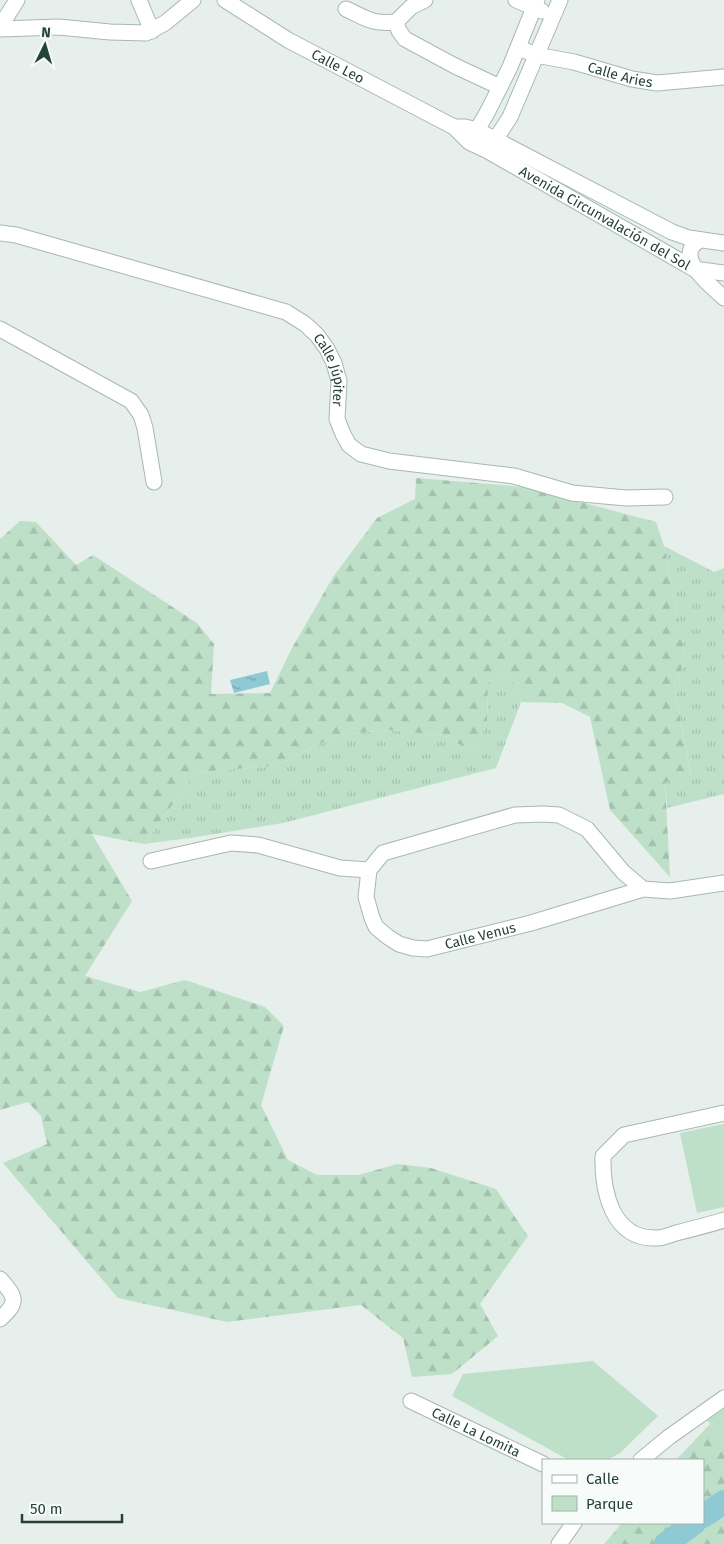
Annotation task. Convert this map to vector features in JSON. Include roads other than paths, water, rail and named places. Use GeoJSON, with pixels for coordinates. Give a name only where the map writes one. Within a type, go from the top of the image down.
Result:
{"type":"FeatureCollection","features":[{"type":"Feature","properties":{"kind":"street"},"geometry":{"type":"LineString","coordinates":[[17,0],[2,29],[59,27],[140,34],[152,31],[165,23],[194,0]]}},
{"type":"Feature","properties":{"kind":"street"},"geometry":{"type":"LineString","coordinates":[[139,0],[152,31]]}},
{"type":"Feature","properties":{"kind":"street","name":"Calle Leo"},"geometry":{"type":"LineString","coordinates":[[225,0],[288,40],[473,136]]}},
{"type":"Feature","properties":{"kind":"street"},"geometry":{"type":"LineString","coordinates":[[346,9],[375,22],[396,22],[411,7],[425,0]]}},
{"type":"Feature","properties":{"kind":"street"},"geometry":{"type":"LineString","coordinates":[[516,0],[535,4],[553,16]]}},
{"type":"Feature","properties":{"kind":"street"},"geometry":{"type":"LineString","coordinates":[[491,146],[510,117],[560,0]]}},
{"type":"Feature","properties":{"kind":"street"},"geometry":{"type":"LineString","coordinates":[[473,136],[488,111],[519,48],[535,4]]}},
{"type":"Feature","properties":{"kind":"street"},"geometry":{"type":"LineString","coordinates":[[396,22],[399,31],[405,39],[455,66],[500,87]]}},
{"type":"Feature","properties":{"kind":"street","name":"Calle Aries"},"geometry":{"type":"LineString","coordinates":[[519,48],[536,55],[574,62],[632,79],[657,82],[724,77]]}},
{"type":"Feature","properties":{"kind":"street"},"geometry":{"type":"LineString","coordinates":[[510,67],[522,66],[529,74]]}},
{"type":"Feature","properties":{"kind":"street"},"geometry":{"type":"LineString","coordinates":[[488,111],[496,117],[510,117]]}},
{"type":"Feature","properties":{"kind":"street","name":"Avenida Circunvalación del Sol"},"geometry":{"type":"LineString","coordinates":[[473,136],[694,269],[724,274]]}},
{"type":"Feature","properties":{"kind":"street","name":"Avenida Circunvalación del Sol"},"geometry":{"type":"LineString","coordinates":[[491,146],[672,232],[700,240],[724,243]]}},
{"type":"Feature","properties":{"kind":"street","name":"Calle Júpiter"},"geometry":{"type":"LineString","coordinates":[[0,233],[286,312],[306,324],[317,335],[334,363],[339,381],[337,419],[349,445],[361,454],[389,461],[514,476],[572,494],[626,498],[666,497]]}},
{"type":"Feature","properties":{"kind":"street"},"geometry":{"type":"LineString","coordinates":[[700,240],[694,243],[690,250],[694,269],[724,298]]}},
{"type":"Feature","properties":{"kind":"street"},"geometry":{"type":"LineString","coordinates":[[0,329],[131,401],[141,415],[145,428],[154,482]]}},
{"type":"Feature","properties":{"kind":"street"},"geometry":{"type":"LineString","coordinates":[[151,862],[231,843],[258,845],[340,868],[369,870],[383,853],[515,815],[543,814],[559,815],[587,829],[623,872],[643,889]]}},
{"type":"Feature","properties":{"kind":"street","name":"Calle Venus"},"geometry":{"type":"LineString","coordinates":[[369,870],[366,897],[376,926],[399,944],[427,949],[503,930],[643,889],[670,892],[724,883]]}},
{"type":"Feature","properties":{"kind":"street"},"geometry":{"type":"LineString","coordinates":[[724,1113],[624,1135],[603,1156],[604,1185],[610,1206],[625,1229],[639,1235],[657,1238],[724,1220]]}},
{"type":"Feature","properties":{"kind":"street"},"geometry":{"type":"LineString","coordinates":[[0,1279],[13,1293],[14,1299],[13,1304],[0,1319]]}},
{"type":"Feature","properties":{"kind":"street"},"geometry":{"type":"LineString","coordinates":[[642,1459],[724,1398]]}},
{"type":"Feature","properties":{"kind":"street","name":"Calle La Lomita"},"geometry":{"type":"LineString","coordinates":[[411,1401],[542,1464]]}},
{"type":"Feature","properties":{"kind":"street"},"geometry":{"type":"LineString","coordinates":[[558,1544],[573,1524]]}},
{"type":"Feature","properties":{"kind":"water"},"geometry":{"type":"Polygon","coordinates":[[[267,671],[270,684],[234,693],[230,680],[267,671]]]}},
{"type":"Feature","properties":{"kind":"waterway"},"geometry":{"type":"LineString","coordinates":[[704,1515],[724,1502]]}},
{"type":"Feature","properties":{"kind":"waterway"},"geometry":{"type":"LineString","coordinates":[[666,1544],[693,1524]]}}]}
